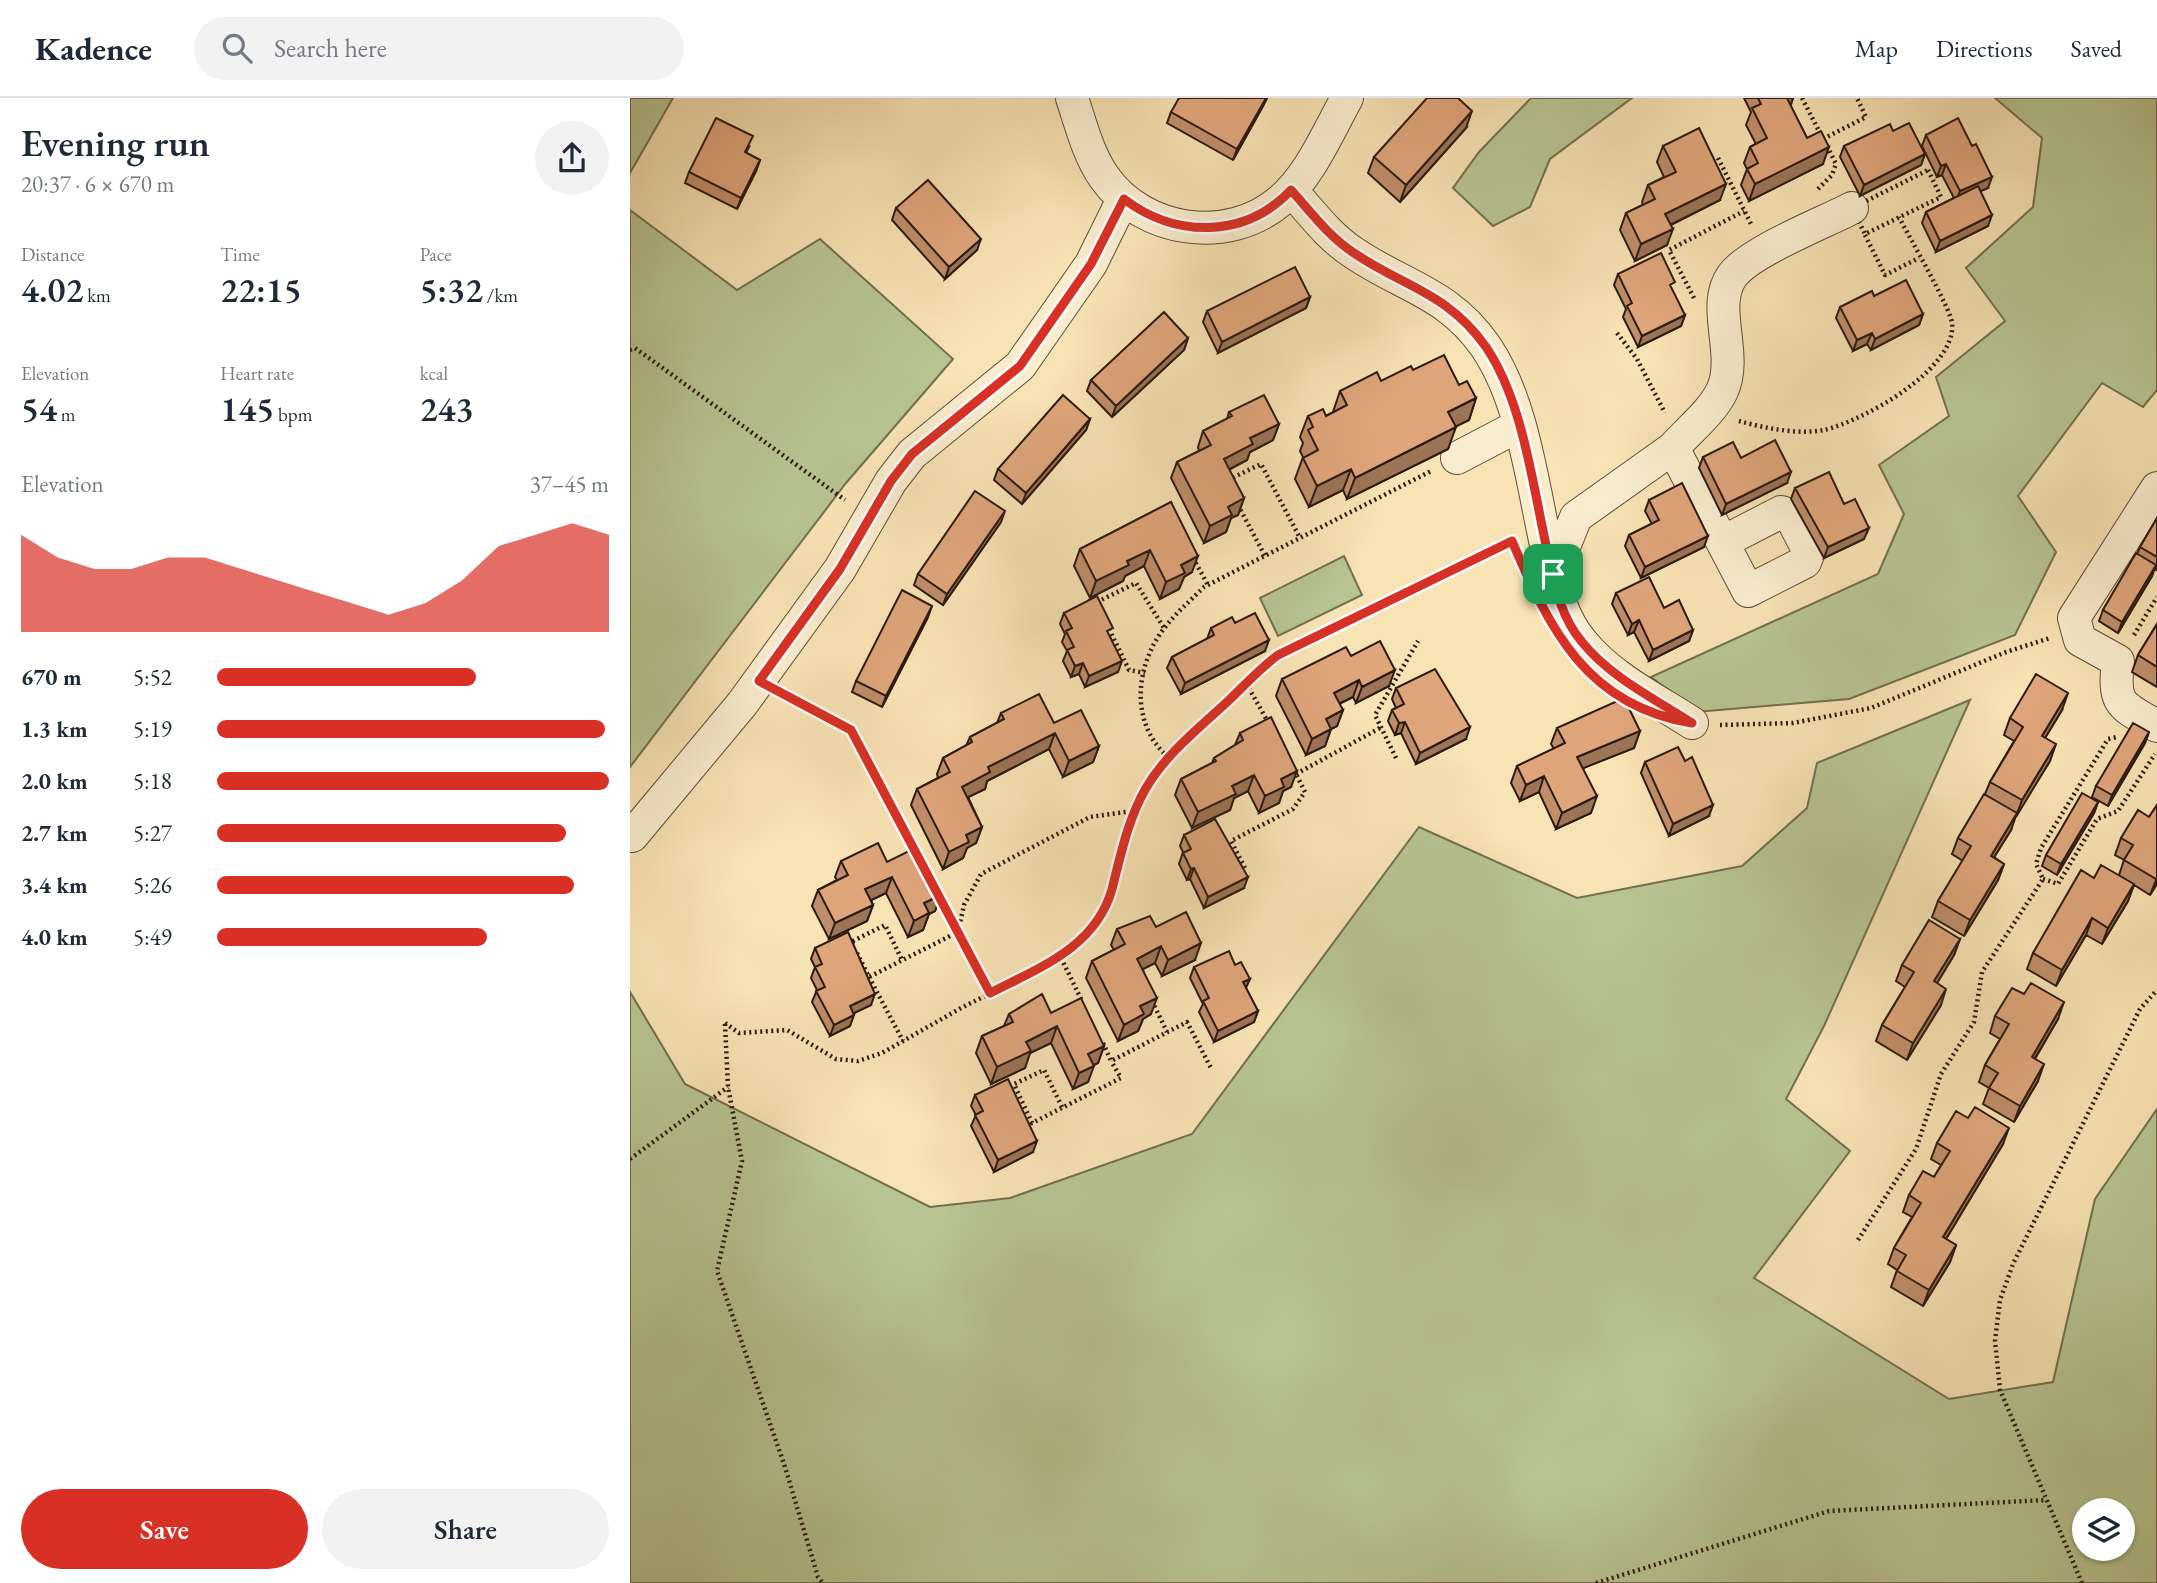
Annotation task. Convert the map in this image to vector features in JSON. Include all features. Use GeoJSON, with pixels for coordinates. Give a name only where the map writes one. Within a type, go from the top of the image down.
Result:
{"type":"FeatureCollection","features":[{"type":"Feature","properties":{"kind":"street"},"geometry":{"type":"LineString","coordinates":[[1072,98],[1093,159],[1124,199],[1166,223],[1215,228],[1252,219],[1281,200],[1291,190],[1347,98]]}},
{"type":"Feature","properties":{"kind":"street"},"geometry":{"type":"LineString","coordinates":[[1291,190],[1335,240],[1356,255],[1426,290],[1460,316],[1485,346],[1506,381],[1561,609],[1582,642],[1619,677],[1692,723]]}},
{"type":"Feature","properties":{"kind":"street"},"geometry":{"type":"LineString","coordinates":[[632,836],[759,681],[840,569],[891,481],[912,454],[1020,366],[1091,264],[1124,199]]}},
{"type":"Feature","properties":{"kind":"street"},"geometry":{"type":"LineString","coordinates":[[1553,574],[1576,517],[1677,444],[1721,392],[1728,369],[1729,353],[1723,306],[1732,275],[1742,265],[1805,232],[1858,221]]}},
{"type":"Feature","properties":{"kind":"street"},"geometry":{"type":"LineString","coordinates":[[1457,458],[1518,426]]}},
{"type":"Feature","properties":{"kind":"street"},"geometry":{"type":"LineString","coordinates":[[1677,444],[1723,542]]}},
{"type":"Feature","properties":{"kind":"street"},"geometry":{"type":"LineString","coordinates":[[2144,719],[2123,706],[2115,688],[2118,661],[2080,640],[2074,618],[2157,488]]}},
{"type":"Feature","properties":{"kind":"path"},"geometry":{"type":"LineString","coordinates":[[1802,98],[1836,164],[1832,174],[1812,195],[1805,232]]}},
{"type":"Feature","properties":{"kind":"path"},"geometry":{"type":"LineString","coordinates":[[1823,139],[1866,117],[1857,98]]}},
{"type":"Feature","properties":{"kind":"path"},"geometry":{"type":"LineString","coordinates":[[1718,158],[1765,252]]}},
{"type":"Feature","properties":{"kind":"path"},"geometry":{"type":"LineString","coordinates":[[1928,170],[1941,197],[1899,217],[1858,221],[1928,170]]}},
{"type":"Feature","properties":{"kind":"path"},"geometry":{"type":"LineString","coordinates":[[1723,306],[1697,303],[1669,250],[1744,211]]}},
{"type":"Feature","properties":{"kind":"path"},"geometry":{"type":"LineString","coordinates":[[1706,410],[1750,424],[1796,432],[1824,430],[1856,419],[1888,402],[1939,361],[1950,341],[1952,321],[1899,217]]}},
{"type":"Feature","properties":{"kind":"path"},"geometry":{"type":"LineString","coordinates":[[1858,221],[1885,275],[1920,258]]}},
{"type":"Feature","properties":{"kind":"path"},"geometry":{"type":"LineString","coordinates":[[1617,333],[1637,359],[1677,444]]}},
{"type":"Feature","properties":{"kind":"path"},"geometry":{"type":"LineString","coordinates":[[630,350],[635,348],[871,519]]}},
{"type":"Feature","properties":{"kind":"path"},"geometry":{"type":"LineString","coordinates":[[1168,757],[1156,747],[1143,721],[1138,699],[1150,653],[1164,628],[1208,585],[1457,458]]}},
{"type":"Feature","properties":{"kind":"path"},"geometry":{"type":"LineString","coordinates":[[1231,491],[1226,481],[1261,464],[1300,538]]}},
{"type":"Feature","properties":{"kind":"path"},"geometry":{"type":"LineString","coordinates":[[1237,502],[1265,556]]}},
{"type":"Feature","properties":{"kind":"path"},"geometry":{"type":"LineString","coordinates":[[1510,528],[1517,552]]}},
{"type":"Feature","properties":{"kind":"path"},"geometry":{"type":"LineString","coordinates":[[823,1583],[818,1577],[784,1464],[717,1271],[742,1161],[728,1087],[724,1023],[739,1033],[787,1030],[836,1059],[858,1061],[882,1053],[990,993],[1061,958],[1092,928],[1111,893],[1133,811],[1168,757],[1246,682],[1278,655],[1512,541]]}},
{"type":"Feature","properties":{"kind":"path"},"geometry":{"type":"LineString","coordinates":[[1191,554],[1208,585]]}},
{"type":"Feature","properties":{"kind":"path"},"geometry":{"type":"LineString","coordinates":[[1102,614],[1096,603],[1136,583],[1164,628]]}},
{"type":"Feature","properties":{"kind":"path"},"geometry":{"type":"LineString","coordinates":[[2118,661],[2157,597]]}},
{"type":"Feature","properties":{"kind":"path"},"geometry":{"type":"LineString","coordinates":[[1107,625],[1129,670],[1145,673]]}},
{"type":"Feature","properties":{"kind":"path"},"geometry":{"type":"LineString","coordinates":[[1692,723],[1793,723],[1871,708],[2039,641],[2062,634],[2080,640]]}},
{"type":"Feature","properties":{"kind":"path"},"geometry":{"type":"LineString","coordinates":[[1396,758],[1375,715],[1418,641]]}},
{"type":"Feature","properties":{"kind":"path"},"geometry":{"type":"LineString","coordinates":[[759,681],[851,730],[918,858]]}},
{"type":"Feature","properties":{"kind":"path"},"geometry":{"type":"LineString","coordinates":[[1246,682],[1271,728]]}},
{"type":"Feature","properties":{"kind":"path"},"geometry":{"type":"LineString","coordinates":[[2144,719],[2116,739],[2108,739],[2041,848],[2036,864],[2043,879],[2058,884],[2097,819],[2118,811],[2157,751]]}},
{"type":"Feature","properties":{"kind":"path"},"geometry":{"type":"LineString","coordinates":[[1296,774],[1380,728]]}},
{"type":"Feature","properties":{"kind":"path"},"geometry":{"type":"LineString","coordinates":[[1245,868],[1231,841],[1293,809],[1305,792],[1290,762]]}},
{"type":"Feature","properties":{"kind":"path"},"geometry":{"type":"LineString","coordinates":[[958,932],[964,905],[981,874],[1090,817],[1133,811]]}},
{"type":"Feature","properties":{"kind":"path"},"geometry":{"type":"LineString","coordinates":[[1858,1240],[1916,1149],[1941,1074],[1974,1022],[1982,972],[2043,879]]}},
{"type":"Feature","properties":{"kind":"path"},"geometry":{"type":"LineString","coordinates":[[932,883],[990,993]]}},
{"type":"Feature","properties":{"kind":"path"},"geometry":{"type":"LineString","coordinates":[[902,960],[885,925],[851,942],[903,1041]]}},
{"type":"Feature","properties":{"kind":"path"},"geometry":{"type":"LineString","coordinates":[[869,977],[958,932]]}},
{"type":"Feature","properties":{"kind":"path"},"geometry":{"type":"LineString","coordinates":[[1061,958],[1083,1003]]}},
{"type":"Feature","properties":{"kind":"path"},"geometry":{"type":"LineString","coordinates":[[2082,1583],[2000,1390],[1995,1341],[2000,1300],[2027,1234],[2140,1009],[2157,990]]}},
{"type":"Feature","properties":{"kind":"path"},"geometry":{"type":"LineString","coordinates":[[1152,1001],[1167,1032]]}},
{"type":"Feature","properties":{"kind":"path"},"geometry":{"type":"LineString","coordinates":[[1111,1061],[1187,1022],[1211,1068]]}},
{"type":"Feature","properties":{"kind":"path"},"geometry":{"type":"LineString","coordinates":[[1062,1107],[1044,1070],[1013,1084],[1032,1123],[1121,1078],[1100,1038]]}},
{"type":"Feature","properties":{"kind":"path"},"geometry":{"type":"LineString","coordinates":[[630,1159],[728,1087]]}},
{"type":"Feature","properties":{"kind":"path"},"geometry":{"type":"LineString","coordinates":[[1596,1583],[1829,1511],[2046,1500]]}},
{"type":"Feature","properties":{"kind":"green space"},"geometry":{"type":"Polygon","coordinates":[[[630,98],[673,98],[630,173],[630,98]]]}},
{"type":"Feature","properties":{"kind":"green space"},"geometry":{"type":"Polygon","coordinates":[[[1531,98],[1632,98],[1550,159],[1530,207],[1493,226],[1453,188],[1479,152],[1531,98]]]}},
{"type":"Feature","properties":{"kind":"green space"},"geometry":{"type":"Polygon","coordinates":[[[1995,98],[2157,98],[2157,390],[2143,407],[2102,383],[2018,496],[2056,552],[2015,635],[1849,699],[1696,712],[1651,677],[1878,574],[1904,514],[1879,465],[1949,416],[1936,377],[2005,321],[1966,268],[2033,207],[2042,138],[1995,98]]]}},
{"type":"Feature","properties":{"kind":"green space"},"geometry":{"type":"Polygon","coordinates":[[[630,210],[737,290],[820,239],[953,359],[846,483],[630,767],[630,210]]]}},
{"type":"Feature","properties":{"kind":"green space"},"geometry":{"type":"Polygon","coordinates":[[[1344,556],[1362,595],[1278,636],[1260,598],[1344,556]]]}},
{"type":"Feature","properties":{"kind":"green space"},"geometry":{"type":"Polygon","coordinates":[[[1970,700],[1824,1026],[1786,1099],[1850,1151],[1754,1278],[1949,1399],[2053,1382],[2095,1199],[2157,1109],[2157,1583],[630,1583],[630,992],[685,1084],[930,1207],[1010,1198],[1192,1134],[1419,827],[1577,898],[1742,866],[1807,808],[1817,763],[1970,700]]]}},
{"type":"Feature","properties":{"kind":"building"},"geometry":{"type":"Polygon","coordinates":[[[1179,98],[1266,98],[1237,149],[1171,112],[1179,98]]]}},
{"type":"Feature","properties":{"kind":"building"},"geometry":{"type":"Polygon","coordinates":[[[1427,98],[1458,98],[1472,111],[1406,185],[1374,157],[1427,98]]]}},
{"type":"Feature","properties":{"kind":"building"},"geometry":{"type":"Polygon","coordinates":[[[1758,98],[1787,98],[1807,138],[1821,131],[1829,147],[1755,184],[1747,169],[1758,163],[1750,147],[1767,138],[1752,108],[1761,104],[1758,98]]]}},
{"type":"Feature","properties":{"kind":"building"},"geometry":{"type":"Polygon","coordinates":[[[716,118],[753,136],[745,152],[760,160],[741,198],[689,172],[716,118]]]}},
{"type":"Feature","properties":{"kind":"building"},"geometry":{"type":"Polygon","coordinates":[[[1958,118],[1972,146],[1976,144],[1992,177],[1960,191],[1946,164],[1941,166],[1926,135],[1958,118]]]}},
{"type":"Feature","properties":{"kind":"building"},"geometry":{"type":"Polygon","coordinates":[[[1909,123],[1925,154],[1864,185],[1844,146],[1890,124],[1893,131],[1909,123]]]}},
{"type":"Feature","properties":{"kind":"building"},"geometry":{"type":"Polygon","coordinates":[[[1699,128],[1726,184],[1665,214],[1673,229],[1641,244],[1626,213],[1655,199],[1648,185],[1676,172],[1663,146],[1699,128]]]}},
{"type":"Feature","properties":{"kind":"building"},"geometry":{"type":"Polygon","coordinates":[[[928,180],[981,239],[949,267],[896,208],[928,180]]]}},
{"type":"Feature","properties":{"kind":"building"},"geometry":{"type":"Polygon","coordinates":[[[1978,186],[1992,215],[1940,241],[1926,212],[1978,186]]]}},
{"type":"Feature","properties":{"kind":"building"},"geometry":{"type":"Polygon","coordinates":[[[1661,253],[1675,282],[1670,285],[1685,315],[1642,336],[1627,306],[1632,303],[1618,274],[1661,253]]]}},
{"type":"Feature","properties":{"kind":"building"},"geometry":{"type":"Polygon","coordinates":[[[1295,267],[1310,297],[1222,342],[1207,311],[1295,267]]]}},
{"type":"Feature","properties":{"kind":"building"},"geometry":{"type":"Polygon","coordinates":[[[1906,280],[1923,314],[1875,339],[1872,333],[1857,340],[1840,307],[1872,291],[1874,296],[1906,280]]]}},
{"type":"Feature","properties":{"kind":"building"},"geometry":{"type":"Polygon","coordinates":[[[1164,312],[1188,338],[1116,406],[1091,380],[1164,312]]]}},
{"type":"Feature","properties":{"kind":"building"},"geometry":{"type":"Polygon","coordinates":[[[1444,355],[1459,385],[1467,381],[1476,398],[1448,412],[1456,427],[1355,478],[1351,469],[1317,486],[1303,458],[1318,450],[1308,430],[1313,427],[1308,416],[1323,409],[1326,416],[1347,405],[1340,391],[1377,372],[1381,381],[1411,366],[1413,370],[1444,355]]]}},
{"type":"Feature","properties":{"kind":"building"},"geometry":{"type":"Polygon","coordinates":[[[1063,395],[1090,419],[1026,493],[998,469],[1063,395]]]}},
{"type":"Feature","properties":{"kind":"building"},"geometry":{"type":"Polygon","coordinates":[[[1264,395],[1279,424],[1250,438],[1253,444],[1224,459],[1244,498],[1228,507],[1232,515],[1210,526],[1177,462],[1211,445],[1203,431],[1232,416],[1229,412],[1264,395]]]}},
{"type":"Feature","properties":{"kind":"building"},"geometry":{"type":"Polygon","coordinates":[[[1775,440],[1791,472],[1726,504],[1703,457],[1733,442],[1741,458],[1775,440]]]}},
{"type":"Feature","properties":{"kind":"building"},"geometry":{"type":"Polygon","coordinates":[[[1829,472],[1844,504],[1855,499],[1869,528],[1828,547],[1795,488],[1829,472]]]}},
{"type":"Feature","properties":{"kind":"building"},"geometry":{"type":"Polygon","coordinates":[[[1682,483],[1708,536],[1645,567],[1629,535],[1659,520],[1649,500],[1682,483]]]}},
{"type":"Feature","properties":{"kind":"building"},"geometry":{"type":"Polygon","coordinates":[[[975,491],[1005,511],[947,594],[918,574],[975,491]]]}},
{"type":"Feature","properties":{"kind":"building"},"geometry":{"type":"Polygon","coordinates":[[[1171,502],[1198,556],[1181,565],[1185,573],[1166,582],[1150,550],[1127,561],[1129,565],[1096,581],[1080,549],[1171,502]]]}},
{"type":"Feature","properties":{"kind":"building"},"geometry":{"type":"Polygon","coordinates":[[[2157,518],[2157,557],[2140,547],[2157,518]]]}},
{"type":"Feature","properties":{"kind":"building"},"geometry":{"type":"Polygon","coordinates":[[[2136,553],[2156,565],[2122,622],[2103,610],[2136,553]]]}},
{"type":"Feature","properties":{"kind":"building"},"geometry":{"type":"Polygon","coordinates":[[[1649,577],[1664,608],[1679,600],[1693,630],[1653,650],[1639,620],[1632,624],[1616,593],[1649,577]]]}},
{"type":"Feature","properties":{"kind":"building"},"geometry":{"type":"Polygon","coordinates":[[[902,590],[932,606],[886,696],[856,681],[902,590]]]}},
{"type":"Feature","properties":{"kind":"building"},"geometry":{"type":"Polygon","coordinates":[[[1097,596],[1113,628],[1107,631],[1122,661],[1089,676],[1083,663],[1075,666],[1067,650],[1074,647],[1066,631],[1072,628],[1064,613],[1097,596]]]}},
{"type":"Feature","properties":{"kind":"building"},"geometry":{"type":"Polygon","coordinates":[[[1255,613],[1269,640],[1185,683],[1172,657],[1214,635],[1211,628],[1232,617],[1235,623],[1255,613]]]}},
{"type":"Feature","properties":{"kind":"building"},"geometry":{"type":"Polygon","coordinates":[[[2157,624],[2157,667],[2138,655],[2157,624]]]}},
{"type":"Feature","properties":{"kind":"building"},"geometry":{"type":"Polygon","coordinates":[[[1380,641],[1395,670],[1362,687],[1359,680],[1334,693],[1343,710],[1326,719],[1331,729],[1312,739],[1282,679],[1346,647],[1351,656],[1380,641]]]}},
{"type":"Feature","properties":{"kind":"building"},"geometry":{"type":"Polygon","coordinates":[[[1435,669],[1470,727],[1420,753],[1405,722],[1399,723],[1392,710],[1404,704],[1396,688],[1435,669]]]}},
{"type":"Feature","properties":{"kind":"building"},"geometry":{"type":"Polygon","coordinates":[[[2036,674],[2068,693],[2042,736],[2056,744],[2022,800],[1990,782],[2023,727],[2010,718],[2036,674]]]}},
{"type":"Feature","properties":{"kind":"building"},"geometry":{"type":"Polygon","coordinates":[[[1039,694],[1054,723],[1081,710],[1099,746],[1069,761],[1055,733],[988,767],[990,772],[962,787],[982,827],[966,835],[969,842],[949,852],[917,789],[950,772],[943,758],[972,742],[970,737],[1004,719],[1001,713],[1039,694]]]}},
{"type":"Feature","properties":{"kind":"building"},"geometry":{"type":"Polygon","coordinates":[[[1624,698],[1640,731],[1577,757],[1597,796],[1562,813],[1544,776],[1526,785],[1517,766],[1565,743],[1557,728],[1624,698]]]}},
{"type":"Feature","properties":{"kind":"building"},"geometry":{"type":"Polygon","coordinates":[[[1271,717],[1297,771],[1281,779],[1284,787],[1265,796],[1254,775],[1232,786],[1236,794],[1198,812],[1181,779],[1216,761],[1214,758],[1243,740],[1240,733],[1271,717]]]}},
{"type":"Feature","properties":{"kind":"building"},"geometry":{"type":"Polygon","coordinates":[[[2133,723],[2149,732],[2112,795],[2096,786],[2133,723]]]}},
{"type":"Feature","properties":{"kind":"building"},"geometry":{"type":"Polygon","coordinates":[[[1678,747],[1685,761],[1692,757],[1713,805],[1673,824],[1645,762],[1678,747]]]}},
{"type":"Feature","properties":{"kind":"building"},"geometry":{"type":"Polygon","coordinates":[[[2082,793],[2098,802],[2061,864],[2046,855],[2082,793]]]}},
{"type":"Feature","properties":{"kind":"building"},"geometry":{"type":"Polygon","coordinates":[[[1984,794],[2017,813],[1991,856],[2004,864],[1970,920],[1938,901],[1971,846],[1958,838],[1984,794]]]}},
{"type":"Feature","properties":{"kind":"building"},"geometry":{"type":"Polygon","coordinates":[[[2157,805],[2156,879],[2124,860],[2133,845],[2121,838],[2138,810],[2149,817],[2157,805]]]}},
{"type":"Feature","properties":{"kind":"building"},"geometry":{"type":"Polygon","coordinates":[[[1215,819],[1248,877],[1208,897],[1194,868],[1191,869],[1183,853],[1191,849],[1184,835],[1215,819]]]}},
{"type":"Feature","properties":{"kind":"building"},"geometry":{"type":"Polygon","coordinates":[[[878,843],[887,862],[917,847],[941,895],[924,903],[929,913],[914,921],[892,877],[865,889],[873,905],[835,923],[818,890],[848,875],[841,861],[878,843]]]}},
{"type":"Feature","properties":{"kind":"building"},"geometry":{"type":"Polygon","coordinates":[[[2101,865],[2134,884],[2108,928],[2092,918],[2062,970],[2033,953],[2081,870],[2094,878],[2101,865]]]}},
{"type":"Feature","properties":{"kind":"building"},"geometry":{"type":"Polygon","coordinates":[[[1186,912],[1201,943],[1168,960],[1161,946],[1137,959],[1157,998],[1140,1006],[1144,1014],[1124,1025],[1092,961],[1125,944],[1117,929],[1150,916],[1156,927],[1186,912]]]}},
{"type":"Feature","properties":{"kind":"building"},"geometry":{"type":"Polygon","coordinates":[[[1929,920],[1960,939],[1934,981],[1946,989],[1913,1043],[1882,1025],[1914,972],[1902,965],[1929,920]]]}},
{"type":"Feature","properties":{"kind":"building"},"geometry":{"type":"Polygon","coordinates":[[[848,932],[875,994],[850,1006],[854,1015],[834,1025],[816,991],[825,987],[815,967],[822,964],[815,948],[848,932]]]}},
{"type":"Feature","properties":{"kind":"building"},"geometry":{"type":"Polygon","coordinates":[[[1229,951],[1235,965],[1241,962],[1250,979],[1243,982],[1258,1011],[1218,1031],[1203,1001],[1209,998],[1194,967],[1229,951]]]}},
{"type":"Feature","properties":{"kind":"building"},"geometry":{"type":"Polygon","coordinates":[[[2031,983],[2064,1002],[2032,1057],[2044,1064],[2020,1106],[1989,1088],[1998,1073],[1985,1065],[2009,1024],[1995,1016],[2012,988],[2024,994],[2031,983]]]}},
{"type":"Feature","properties":{"kind":"building"},"geometry":{"type":"Polygon","coordinates":[[[1042,994],[1051,1013],[1081,998],[1104,1046],[1088,1054],[1094,1066],[1079,1073],[1057,1026],[1026,1042],[1031,1051],[997,1067],[982,1036],[1013,1022],[1009,1014],[1042,994]]]}},
{"type":"Feature","properties":{"kind":"building"},"geometry":{"type":"Polygon","coordinates":[[[1008,1079],[1037,1141],[998,1160],[975,1115],[983,1111],[975,1095],[1008,1079]]]}},
{"type":"Feature","properties":{"kind":"building"},"geometry":{"type":"Polygon","coordinates":[[[1975,1107],[2009,1128],[1943,1237],[1956,1245],[1929,1290],[1897,1271],[1906,1255],[1894,1248],[1921,1203],[1909,1195],[1923,1171],[1934,1177],[1950,1151],[1937,1143],[1956,1111],[1968,1118],[1975,1107]]]}},
{"type":"Feature","properties":{"kind":"route"},"geometry":{"type":"LineString","coordinates":[[1291,190],[1335,240],[1356,255],[1426,290],[1456,312],[1485,346],[1506,381],[1553,574],[1561,609],[1582,642],[1619,677],[1692,723],[1663,719],[1634,704],[1609,689],[1574,659],[1539,607],[1512,541],[1278,655],[1258,670],[1168,757],[1148,785],[1133,811],[1111,893],[1092,928],[1061,958],[990,993],[851,730],[759,681],[840,569],[891,481],[912,454],[1020,366],[1091,264],[1124,199],[1135,208],[1166,223],[1208,229],[1222,228],[1252,219],[1267,211],[1291,190]]}}]}
